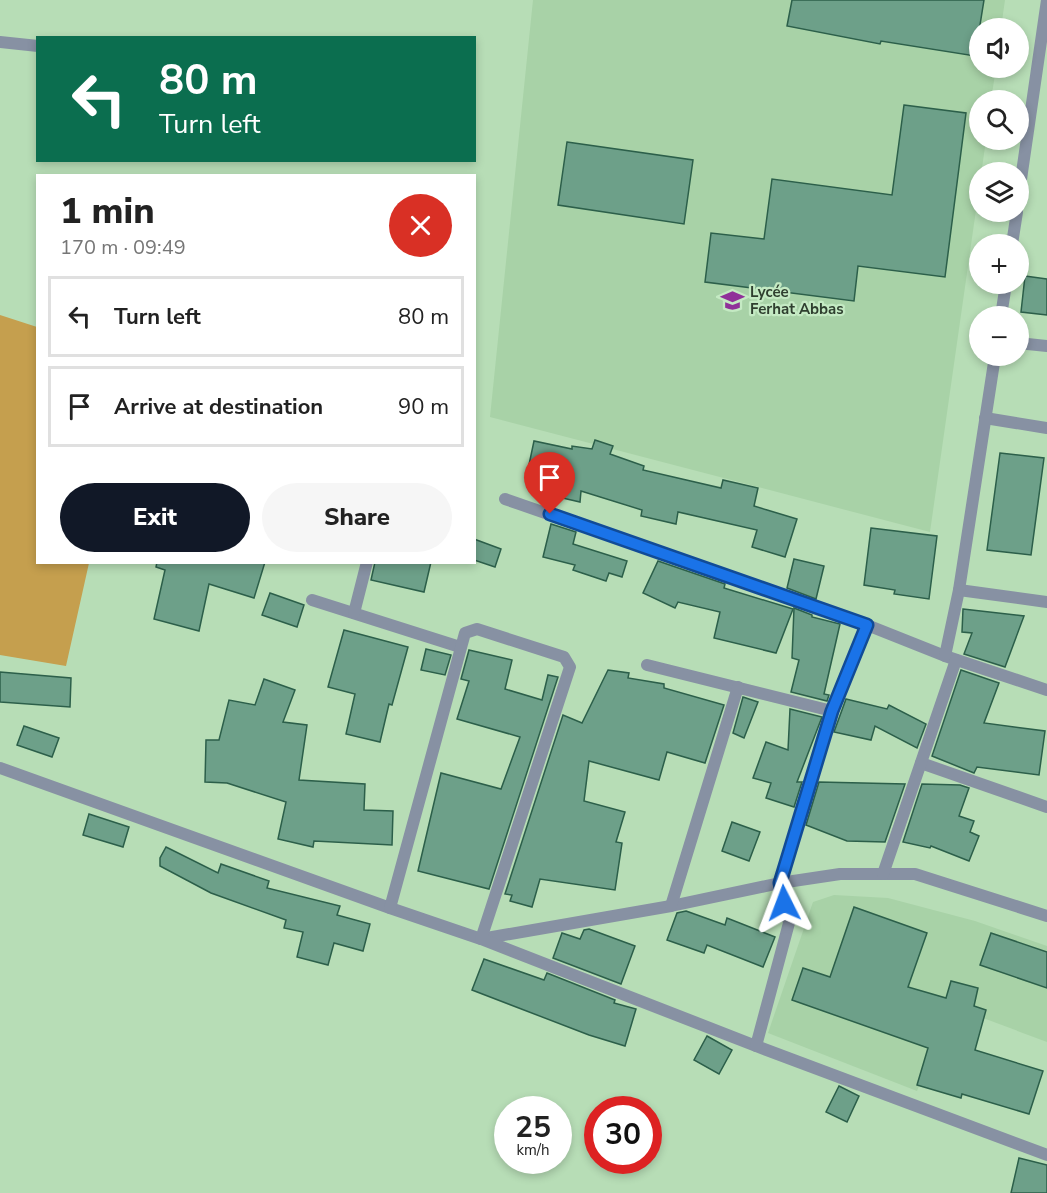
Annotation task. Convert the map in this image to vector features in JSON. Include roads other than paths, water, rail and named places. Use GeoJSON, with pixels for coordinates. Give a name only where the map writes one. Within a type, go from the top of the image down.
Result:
{"type":"FeatureCollection","features":[{"type":"Feature","properties":{"kind":"street"},"geometry":{"type":"LineString","coordinates":[[1024,162],[1044,47],[1047,0]]}},
{"type":"Feature","properties":{"kind":"street"},"geometry":{"type":"LineString","coordinates":[[0,42],[36,46]]}},
{"type":"Feature","properties":{"kind":"street"},"geometry":{"type":"LineString","coordinates":[[1029,344],[1047,346]]}},
{"type":"Feature","properties":{"kind":"street"},"geometry":{"type":"LineString","coordinates":[[883,874],[921,763],[951,658],[959,590],[994,366]]}},
{"type":"Feature","properties":{"kind":"street"},"geometry":{"type":"LineString","coordinates":[[986,418],[1047,428]]}},
{"type":"Feature","properties":{"kind":"street"},"geometry":{"type":"LineString","coordinates":[[505,499],[1047,690]]}},
{"type":"Feature","properties":{"kind":"street"},"geometry":{"type":"LineString","coordinates":[[354,613],[366,564]]}},
{"type":"Feature","properties":{"kind":"street"},"geometry":{"type":"LineString","coordinates":[[959,590],[1047,602]]}},
{"type":"Feature","properties":{"kind":"street"},"geometry":{"type":"LineString","coordinates":[[312,600],[460,647]]}},
{"type":"Feature","properties":{"kind":"street"},"geometry":{"type":"LineString","coordinates":[[756,1046],[789,923],[780,883],[832,711],[867,625]]}},
{"type":"Feature","properties":{"kind":"street"},"geometry":{"type":"LineString","coordinates":[[390,908],[465,633],[477,629],[564,657],[570,667],[481,939]]}},
{"type":"Feature","properties":{"kind":"street"},"geometry":{"type":"LineString","coordinates":[[647,665],[832,711]]}},
{"type":"Feature","properties":{"kind":"street"},"geometry":{"type":"LineString","coordinates":[[671,906],[738,687]]}},
{"type":"Feature","properties":{"kind":"street"},"geometry":{"type":"LineString","coordinates":[[921,763],[1047,807]]}},
{"type":"Feature","properties":{"kind":"street"},"geometry":{"type":"LineString","coordinates":[[0,768],[481,939],[756,1046],[1047,1155]]}},
{"type":"Feature","properties":{"kind":"street"},"geometry":{"type":"LineString","coordinates":[[481,939],[671,906],[780,883],[840,874],[915,874],[1047,916]]}},
{"type":"Feature","properties":{"kind":"place","name":"Lycée Ferhat Abbas"},"geometry":{"type":"Point","coordinates":[732,301]}}]}
